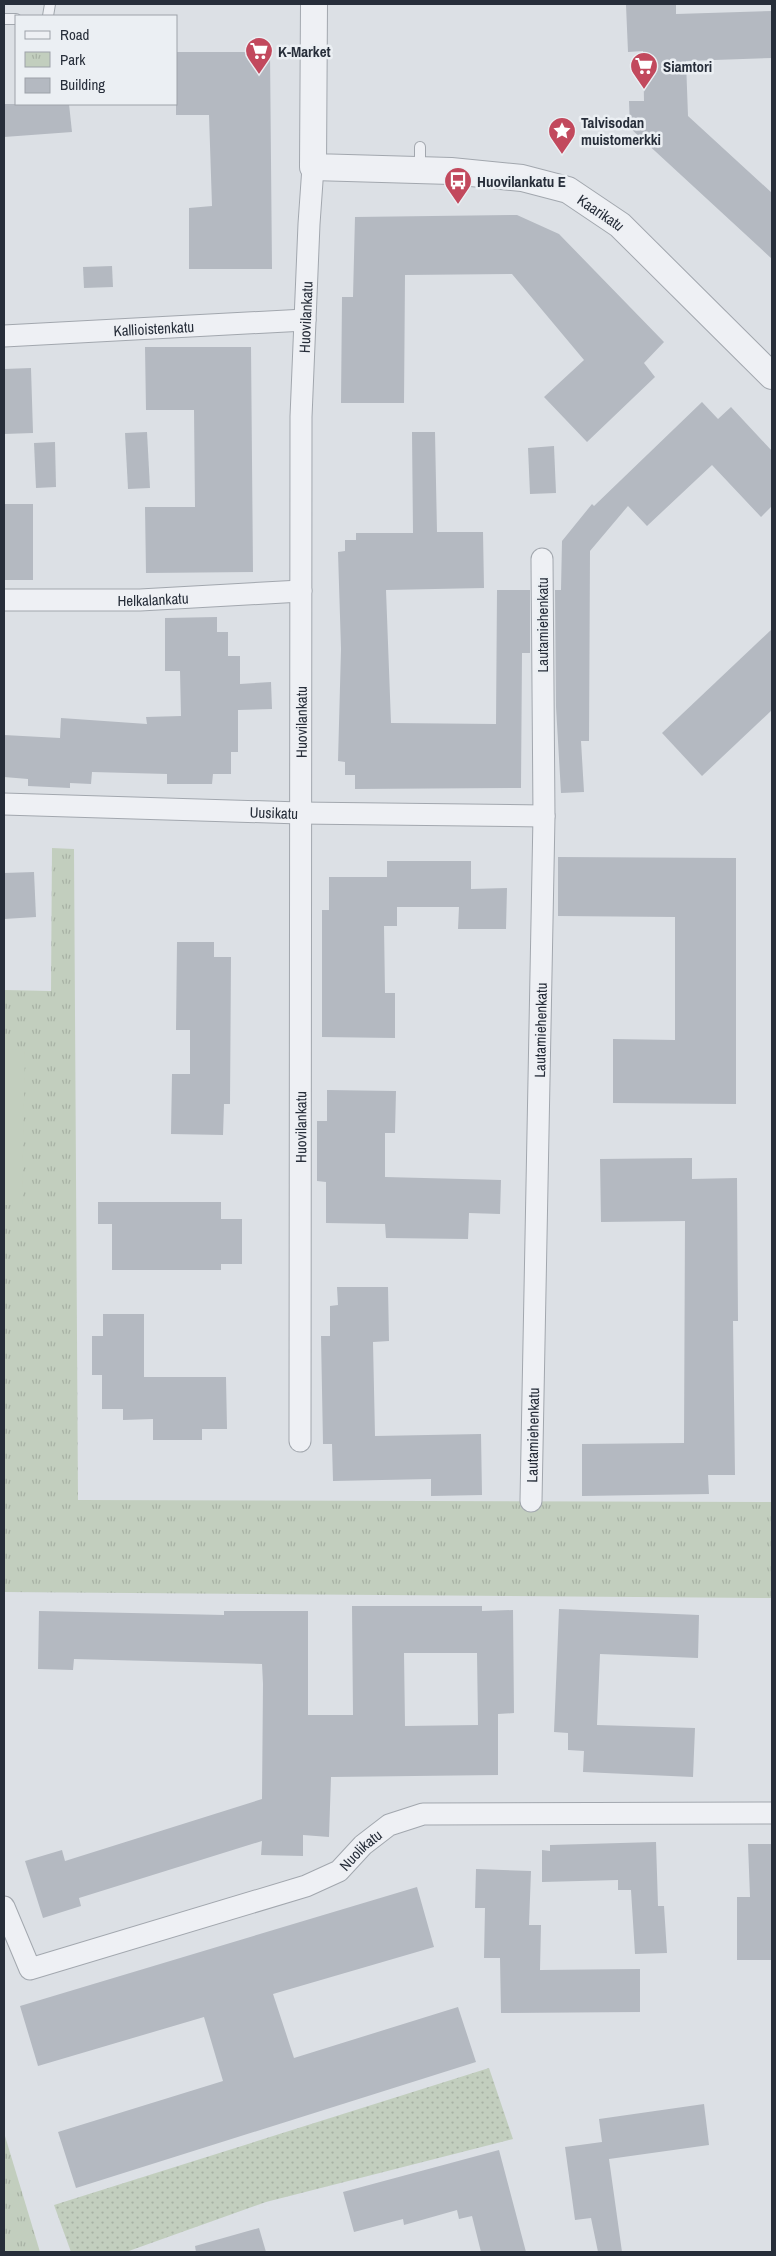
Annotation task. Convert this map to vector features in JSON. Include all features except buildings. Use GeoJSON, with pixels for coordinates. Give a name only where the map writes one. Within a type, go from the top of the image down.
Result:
{"type":"FeatureCollection","features":[{"type":"Feature","properties":{"kind":"street","name":"Huovilankatu"},"geometry":{"type":"LineString","coordinates":[[300,1441],[301,417],[313,167],[314,4]]}},
{"type":"Feature","properties":{"kind":"street","name":"Kaarikatu"},"geometry":{"type":"LineString","coordinates":[[313,167],[420,158],[451,171],[522,178],[568,190],[620,225],[772,376]]}},
{"type":"Feature","properties":{"kind":"street","name":"Kallioistenkatu"},"geometry":{"type":"LineString","coordinates":[[4,336],[305,320]]}},
{"type":"Feature","properties":{"kind":"street","name":"Lautamiehenkatu"},"geometry":{"type":"LineString","coordinates":[[531,1501],[544,816],[542,559]]}},
{"type":"Feature","properties":{"kind":"street","name":"Helkalankatu"},"geometry":{"type":"LineString","coordinates":[[4,600],[140,600],[301,591]]}},
{"type":"Feature","properties":{"kind":"street","name":"Uusikatu"},"geometry":{"type":"LineString","coordinates":[[4,804],[300,813],[544,816]]}},
{"type":"Feature","properties":{"kind":"street","name":"Nuolikatu"},"geometry":{"type":"LineString","coordinates":[[4,1907],[30,1969],[306,1886],[339,1871],[363,1846],[389,1825],[423,1814],[772,1813]]}},
{"type":"Feature","properties":{"kind":"green space"},"geometry":{"type":"Polygon","coordinates":[[[52,848],[74,849],[78,1500],[772,1502],[772,1598],[4,1592],[4,990],[51,991],[52,848]]]}},
{"type":"Feature","properties":{"kind":"green space"},"geometry":{"type":"Polygon","coordinates":[[[4,1049],[25,1050],[22,1205],[4,1205],[4,1049]]]}},
{"type":"Feature","properties":{"kind":"green space"},"geometry":{"type":"Polygon","coordinates":[[[489,2068],[513,2139],[266,2202],[126,2252],[71,2252],[54,2205],[489,2068]]]}},
{"type":"Feature","properties":{"kind":"green space"},"geometry":{"type":"Polygon","coordinates":[[[5,2136],[40,2252],[4,2252],[5,2136]]]}},
{"type":"Feature","properties":{"kind":"place","name":"K-Market"},"geometry":{"type":"Point","coordinates":[259,75]}},
{"type":"Feature","properties":{"kind":"place","name":"Siamtori"},"geometry":{"type":"Point","coordinates":[644,90]}},
{"type":"Feature","properties":{"kind":"place","name":"Talvisodan muistomerkki"},"geometry":{"type":"Point","coordinates":[562,155]}},
{"type":"Feature","properties":{"kind":"place","name":"Huovilankatu E"},"geometry":{"type":"Point","coordinates":[458,205]}}]}
